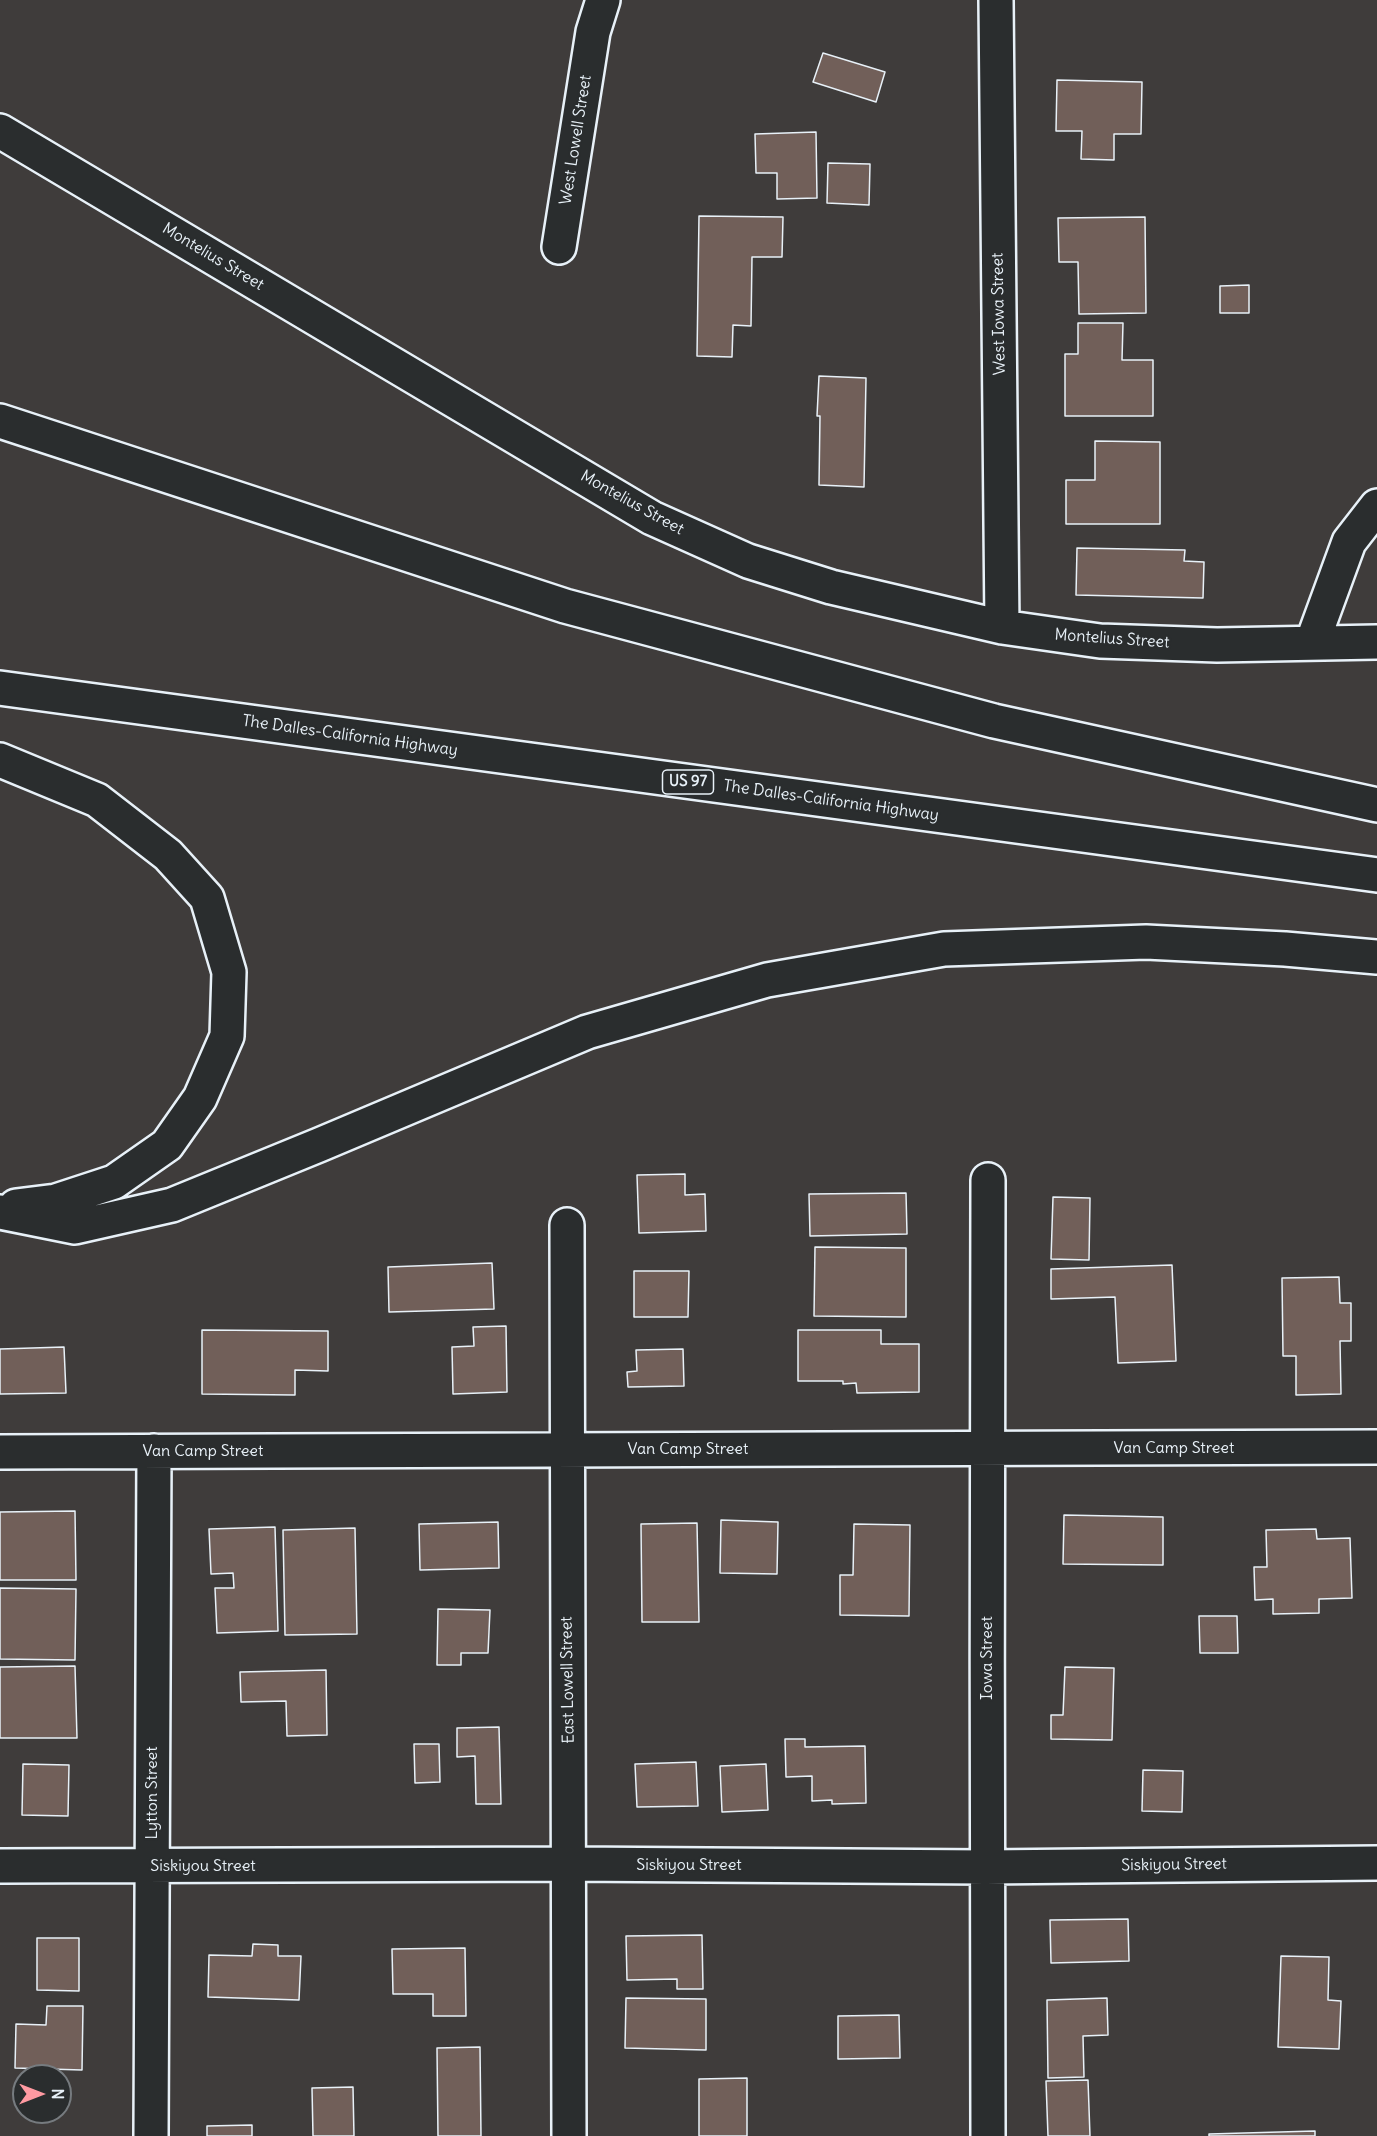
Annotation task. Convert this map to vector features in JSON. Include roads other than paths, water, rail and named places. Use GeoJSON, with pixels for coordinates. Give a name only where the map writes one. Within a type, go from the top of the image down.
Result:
{"type":"FeatureCollection","features":[{"type":"Feature","properties":{"kind":"main road","name":"West Lowell Street"},"geometry":{"type":"LineString","coordinates":[[559,247],[593,32],[603,0]]}},
{"type":"Feature","properties":{"kind":"main road","name":"West Iowa Street"},"geometry":{"type":"LineString","coordinates":[[996,0],[1002,627]]}},
{"type":"Feature","properties":{"kind":"main road","name":"Montelius Street"},"geometry":{"type":"LineString","coordinates":[[0,131],[652,518],[748,561],[821,584],[1002,627],[1100,641],[1217,645],[1377,642]]}},
{"type":"Feature","properties":{"kind":"main road"},"geometry":{"type":"LineString","coordinates":[[0,421],[565,606],[994,721],[1377,805]]}},
{"type":"Feature","properties":{"kind":"main road"},"geometry":{"type":"LineString","coordinates":[[1312,642],[1349,542],[1377,506]]}},
{"type":"Feature","properties":{"kind":"main road","name":"The Dalles-California Highway"},"geometry":{"type":"LineString","coordinates":[[0,688],[1377,875]]}},
{"type":"Feature","properties":{"kind":"main road"},"geometry":{"type":"LineString","coordinates":[[0,760],[97,800],[168,855],[207,898],[229,972],[228,1036],[200,1098],[167,1145],[114,1182],[56,1201],[0,1210]]}},
{"type":"Feature","properties":{"kind":"main road"},"geometry":{"type":"LineString","coordinates":[[0,1210],[75,1227],[172,1204],[318,1146],[587,1032],[767,980],[944,949],[1146,942],[1285,949],[1377,957]]}},
{"type":"Feature","properties":{"kind":"main road","name":"Iowa Street"},"geometry":{"type":"LineString","coordinates":[[988,1180],[986,1867],[988,2136]]}},
{"type":"Feature","properties":{"kind":"main road","name":"East Lowell Street"},"geometry":{"type":"LineString","coordinates":[[567,1225],[569,2136]]}},
{"type":"Feature","properties":{"kind":"main road","name":"Van Camp Street"},"geometry":{"type":"LineString","coordinates":[[0,1452],[1377,1448]]}},
{"type":"Feature","properties":{"kind":"main road","name":"Lytton Street"},"geometry":{"type":"LineString","coordinates":[[151,2136],[154,1451]]}},
{"type":"Feature","properties":{"kind":"main road","name":"Siskiyou Street"},"geometry":{"type":"LineString","coordinates":[[0,1866],[570,1864],[986,1867],[1377,1863]]}}]}
